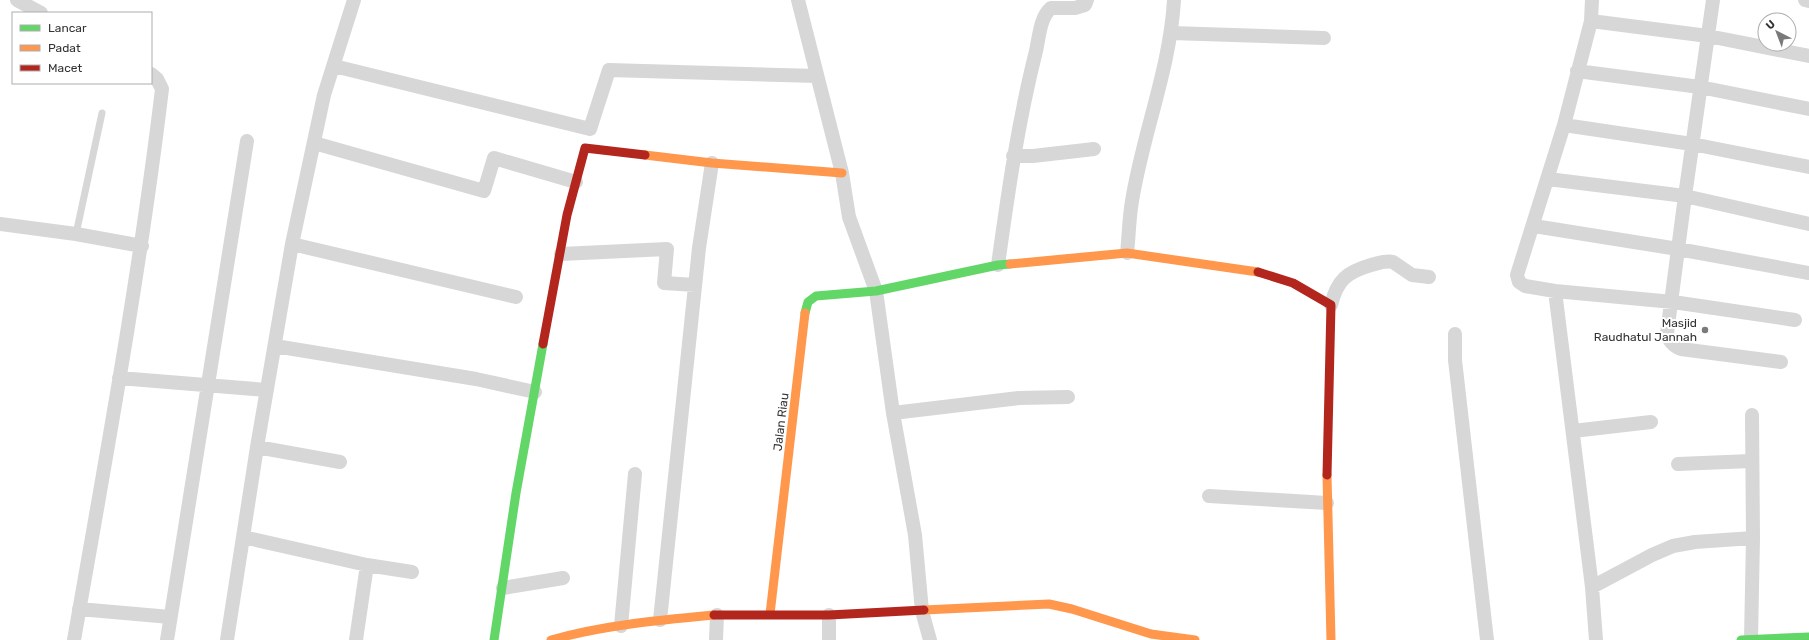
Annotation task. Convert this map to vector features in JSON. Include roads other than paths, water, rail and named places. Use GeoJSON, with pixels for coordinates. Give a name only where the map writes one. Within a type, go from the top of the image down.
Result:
{"type":"FeatureCollection","features":[{"type":"Feature","properties":{"kind":"street"},"geometry":{"type":"LineString","coordinates":[[17,0],[39,12]]}},
{"type":"Feature","properties":{"kind":"street"},"geometry":{"type":"LineString","coordinates":[[227,640],[257,447],[292,244],[324,95],[354,0]]}},
{"type":"Feature","properties":{"kind":"street"},"geometry":{"type":"LineString","coordinates":[[798,0],[842,173],[849,217],[876,291],[893,414],[913,523],[922,611],[930,640]]}},
{"type":"Feature","properties":{"kind":"street"},"geometry":{"type":"LineString","coordinates":[[998,265],[1013,156],[1026,92],[1046,14],[1051,8],[1080,8],[1085,5],[1087,0]]}},
{"type":"Feature","properties":{"kind":"street"},"geometry":{"type":"LineString","coordinates":[[1127,253],[1132,201],[1164,70],[1171,33],[1174,0]]}},
{"type":"Feature","properties":{"kind":"street"},"geometry":{"type":"LineString","coordinates":[[1592,0],[1590,21],[1564,125],[1534,226],[1517,275],[1519,282],[1525,286],[1555,292],[1672,302],[1795,320]]}},
{"type":"Feature","properties":{"kind":"street"},"geometry":{"type":"LineString","coordinates":[[1713,0],[1684,196],[1667,333],[1669,340],[1674,347],[1681,349],[1781,362]]}},
{"type":"Feature","properties":{"kind":"street"},"geometry":{"type":"LineString","coordinates":[[1805,0],[1809,1]]}},
{"type":"Feature","properties":{"kind":"street"},"geometry":{"type":"LineString","coordinates":[[1590,21],[1708,36],[1809,56]]}},
{"type":"Feature","properties":{"kind":"street"},"geometry":{"type":"LineString","coordinates":[[1171,33],[1324,38]]}},
{"type":"Feature","properties":{"kind":"street"},"geometry":{"type":"LineString","coordinates":[[334,66],[590,129]]}},
{"type":"Feature","properties":{"kind":"street"},"geometry":{"type":"LineString","coordinates":[[494,640],[503,588],[516,493],[567,215],[590,129],[609,70],[817,76]]}},
{"type":"Feature","properties":{"kind":"street"},"geometry":{"type":"LineString","coordinates":[[1577,71],[1700,87],[1809,109]]}},
{"type":"Feature","properties":{"kind":"street"},"geometry":{"type":"LineString","coordinates":[[74,640],[142,246],[162,89],[157,79],[152,75]]}},
{"type":"Feature","properties":{"kind":"street"},"geometry":{"type":"LineString","coordinates":[[1564,125],[1692,144],[1809,167]]}},
{"type":"Feature","properties":{"kind":"street"},"geometry":{"type":"LineString","coordinates":[[167,640],[247,141]]}},
{"type":"Feature","properties":{"kind":"street"},"geometry":{"type":"LineString","coordinates":[[314,143],[484,191],[494,158],[576,182]]}},
{"type":"Feature","properties":{"kind":"street"},"geometry":{"type":"LineString","coordinates":[[585,148],[712,163],[842,173]]}},
{"type":"Feature","properties":{"kind":"street"},"geometry":{"type":"LineString","coordinates":[[1013,156],[1033,156],[1094,149]]}},
{"type":"Feature","properties":{"kind":"street"},"geometry":{"type":"LineString","coordinates":[[660,620],[696,286],[712,163]]}},
{"type":"Feature","properties":{"kind":"street"},"geometry":{"type":"LineString","coordinates":[[1548,179],[1684,196],[1809,224]]}},
{"type":"Feature","properties":{"kind":"street"},"geometry":{"type":"LineString","coordinates":[[0,224],[76,234],[142,246]]}},
{"type":"Feature","properties":{"kind":"street"},"geometry":{"type":"LineString","coordinates":[[1534,226],[1678,249],[1809,273]]}},
{"type":"Feature","properties":{"kind":"street"},"geometry":{"type":"LineString","coordinates":[[292,244],[516,297]]}},
{"type":"Feature","properties":{"kind":"street"},"geometry":{"type":"LineString","coordinates":[[561,254],[667,249],[664,283],[696,286]]}},
{"type":"Feature","properties":{"kind":"street","name":"Jalan Riau"},"geometry":{"type":"LineString","coordinates":[[770,614],[807,303],[811,298],[816,296],[876,291],[998,265],[1127,253],[1255,271],[1293,283],[1331,305]]}},
{"type":"Feature","properties":{"kind":"street"},"geometry":{"type":"LineString","coordinates":[[1331,640],[1326,452],[1331,305],[1334,292],[1340,281],[1347,275],[1376,263],[1394,262],[1412,275],[1429,277]]}},
{"type":"Feature","properties":{"kind":"street"},"geometry":{"type":"LineString","coordinates":[[1555,292],[1592,587],[1596,640]]}},
{"type":"Feature","properties":{"kind":"street"},"geometry":{"type":"LineString","coordinates":[[1455,334],[1455,360],[1487,640]]}},
{"type":"Feature","properties":{"kind":"street"},"geometry":{"type":"LineString","coordinates":[[275,346],[476,379],[535,392]]}},
{"type":"Feature","properties":{"kind":"street"},"geometry":{"type":"LineString","coordinates":[[119,378],[267,390]]}},
{"type":"Feature","properties":{"kind":"street"},"geometry":{"type":"LineString","coordinates":[[893,414],[1019,398],[1068,397]]}},
{"type":"Feature","properties":{"kind":"street"},"geometry":{"type":"LineString","coordinates":[[1752,415],[1751,461],[1753,538],[1746,640],[1809,637]]}},
{"type":"Feature","properties":{"kind":"street"},"geometry":{"type":"LineString","coordinates":[[1573,431],[1651,422]]}},
{"type":"Feature","properties":{"kind":"street"},"geometry":{"type":"LineString","coordinates":[[257,447],[340,462]]}},
{"type":"Feature","properties":{"kind":"street"},"geometry":{"type":"LineString","coordinates":[[1678,464],[1751,461]]}},
{"type":"Feature","properties":{"kind":"street"},"geometry":{"type":"LineString","coordinates":[[621,626],[635,474]]}},
{"type":"Feature","properties":{"kind":"street"},"geometry":{"type":"LineString","coordinates":[[1209,496],[1327,503]]}},
{"type":"Feature","properties":{"kind":"street"},"geometry":{"type":"LineString","coordinates":[[243,537],[366,565],[412,572]]}},
{"type":"Feature","properties":{"kind":"street"},"geometry":{"type":"LineString","coordinates":[[1592,587],[1652,555],[1673,546],[1695,542],[1753,538]]}},
{"type":"Feature","properties":{"kind":"street"},"geometry":{"type":"LineString","coordinates":[[356,640],[366,565]]}},
{"type":"Feature","properties":{"kind":"street"},"geometry":{"type":"LineString","coordinates":[[503,588],[563,578]]}},
{"type":"Feature","properties":{"kind":"street"},"geometry":{"type":"LineString","coordinates":[[551,640],[572,634],[660,620],[717,615],[829,615],[1049,604],[1072,609],[1146,633],[1195,640]]}},
{"type":"Feature","properties":{"kind":"street"},"geometry":{"type":"LineString","coordinates":[[79,609],[170,617]]}},
{"type":"Feature","properties":{"kind":"street"},"geometry":{"type":"LineString","coordinates":[[716,640],[717,615]]}},
{"type":"Feature","properties":{"kind":"street"},"geometry":{"type":"LineString","coordinates":[[829,615],[829,640]]}},
{"type":"Feature","properties":{"kind":"lane"},"geometry":{"type":"LineString","coordinates":[[76,234],[102,113]]}},
{"type":"Feature","properties":{"kind":"place","name":"Masjid Raudhatul Jannah"},"geometry":{"type":"Point","coordinates":[1705,330]}}]}
